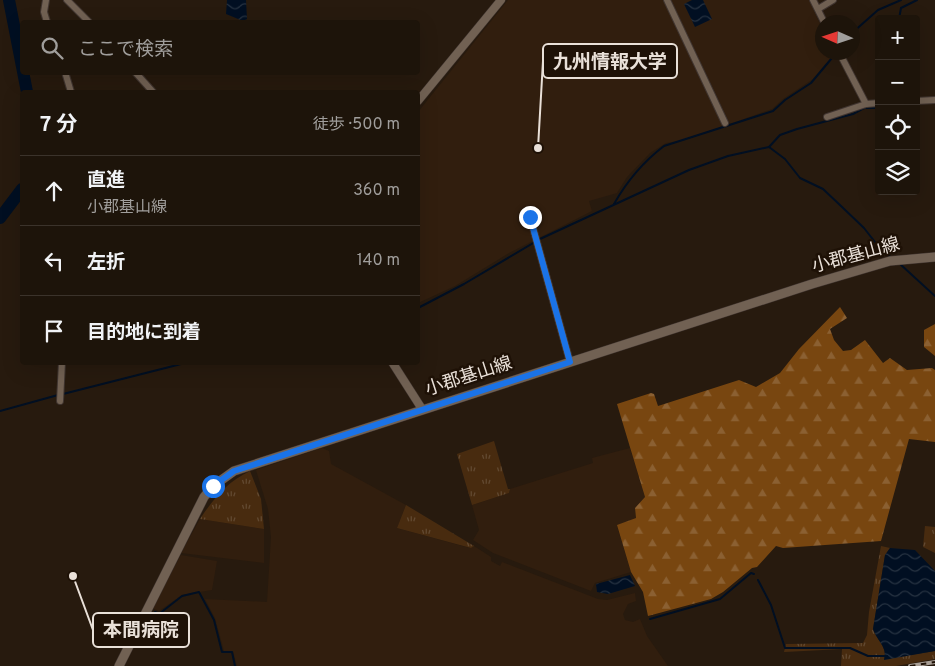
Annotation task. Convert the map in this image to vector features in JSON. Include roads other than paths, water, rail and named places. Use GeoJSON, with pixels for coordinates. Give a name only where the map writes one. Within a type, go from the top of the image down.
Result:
{"type":"FeatureCollection","features":[{"type":"Feature","properties":{"kind":"main road","name":"小郡基山線"},"geometry":{"type":"LineString","coordinates":[[119,666],[192,516],[213,486],[234,471],[422,409],[890,261],[935,256]]}},
{"type":"Feature","properties":{"kind":"street"},"geometry":{"type":"LineString","coordinates":[[46,0],[44,12],[46,20]]}},
{"type":"Feature","properties":{"kind":"street"},"geometry":{"type":"LineString","coordinates":[[67,0],[88,20]]}},
{"type":"Feature","properties":{"kind":"street"},"geometry":{"type":"LineString","coordinates":[[420,99],[501,0]]}},
{"type":"Feature","properties":{"kind":"street"},"geometry":{"type":"LineString","coordinates":[[667,0],[725,123]]}},
{"type":"Feature","properties":{"kind":"street"},"geometry":{"type":"LineString","coordinates":[[813,0],[821,15]]}},
{"type":"Feature","properties":{"kind":"street"},"geometry":{"type":"LineString","coordinates":[[818,9],[833,0]]}},
{"type":"Feature","properties":{"kind":"street"},"geometry":{"type":"LineString","coordinates":[[843,60],[866,104]]}},
{"type":"Feature","properties":{"kind":"street"},"geometry":{"type":"LineString","coordinates":[[66,75],[70,90]]}},
{"type":"Feature","properties":{"kind":"street"},"geometry":{"type":"LineString","coordinates":[[138,75],[151,90]]}},
{"type":"Feature","properties":{"kind":"street"},"geometry":{"type":"LineString","coordinates":[[920,101],[935,100]]}},
{"type":"Feature","properties":{"kind":"street"},"geometry":{"type":"LineString","coordinates":[[827,117],[866,104],[875,103]]}},
{"type":"Feature","properties":{"kind":"street"},"geometry":{"type":"LineString","coordinates":[[530,217],[570,362]]}},
{"type":"Feature","properties":{"kind":"street"},"geometry":{"type":"LineString","coordinates":[[60,401],[62,365]]}},
{"type":"Feature","properties":{"kind":"street"},"geometry":{"type":"LineString","coordinates":[[394,365],[422,409]]}},
{"type":"Feature","properties":{"kind":"water"},"geometry":{"type":"Polygon","coordinates":[[[227,0],[246,0],[247,19],[241,20],[226,14],[227,0]]]}},
{"type":"Feature","properties":{"kind":"water"},"geometry":{"type":"Polygon","coordinates":[[[692,0],[703,0],[712,19],[695,27],[684,4],[692,0]]]}},
{"type":"Feature","properties":{"kind":"water"},"geometry":{"type":"Polygon","coordinates":[[[890,548],[915,550],[935,571],[935,651],[884,660],[885,651],[873,629],[885,555],[890,548]]]}},
{"type":"Feature","properties":{"kind":"water"},"geometry":{"type":"Polygon","coordinates":[[[630,575],[635,586],[608,594],[597,592],[596,584],[630,575]]]}},
{"type":"Feature","properties":{"kind":"waterway"},"geometry":{"type":"LineString","coordinates":[[9,0],[20,56]]}},
{"type":"Feature","properties":{"kind":"waterway"},"geometry":{"type":"LineString","coordinates":[[860,26],[878,10],[901,0]]}},
{"type":"Feature","properties":{"kind":"waterway"},"geometry":{"type":"LineString","coordinates":[[900,15],[901,8],[917,0]]}},
{"type":"Feature","properties":{"kind":"waterway"},"geometry":{"type":"LineString","coordinates":[[614,204],[636,172],[664,146],[773,111],[785,100],[811,83],[830,60]]}},
{"type":"Feature","properties":{"kind":"waterway"},"geometry":{"type":"LineString","coordinates":[[24,75],[27,90]]}},
{"type":"Feature","properties":{"kind":"waterway"},"geometry":{"type":"LineString","coordinates":[[420,307],[464,284],[540,239],[689,170],[728,156],[769,147],[780,135],[797,129],[853,114],[864,108],[875,108]]}},
{"type":"Feature","properties":{"kind":"waterway"},"geometry":{"type":"LineString","coordinates":[[769,147],[785,159],[800,178],[823,189],[864,228],[882,251],[892,258]]}},
{"type":"Feature","properties":{"kind":"waterway"},"geometry":{"type":"LineString","coordinates":[[0,218],[20,192]]}},
{"type":"Feature","properties":{"kind":"waterway"},"geometry":{"type":"LineString","coordinates":[[900,264],[935,296]]}},
{"type":"Feature","properties":{"kind":"waterway"},"geometry":{"type":"LineString","coordinates":[[63,394],[177,365]]}},
{"type":"Feature","properties":{"kind":"waterway"},"geometry":{"type":"LineString","coordinates":[[0,411],[58,395]]}},
{"type":"Feature","properties":{"kind":"waterway"},"geometry":{"type":"LineString","coordinates":[[650,619],[720,599],[751,573],[754,574]]}},
{"type":"Feature","properties":{"kind":"waterway"},"geometry":{"type":"LineString","coordinates":[[758,580],[771,605],[785,648],[850,648],[868,656],[887,656]]}},
{"type":"Feature","properties":{"kind":"waterway"},"geometry":{"type":"LineString","coordinates":[[155,612],[159,614],[182,596],[199,592],[214,620],[222,652],[232,652],[235,666]]}},
{"type":"Feature","properties":{"kind":"railway"},"geometry":{"type":"LineString","coordinates":[[910,666],[935,662]]}},
{"type":"Feature","properties":{"kind":"place","name":"九州情報大学"},"geometry":{"type":"Point","coordinates":[538,148]}},
{"type":"Feature","properties":{"kind":"place","name":"本間病院"},"geometry":{"type":"Point","coordinates":[73,576]}}]}
